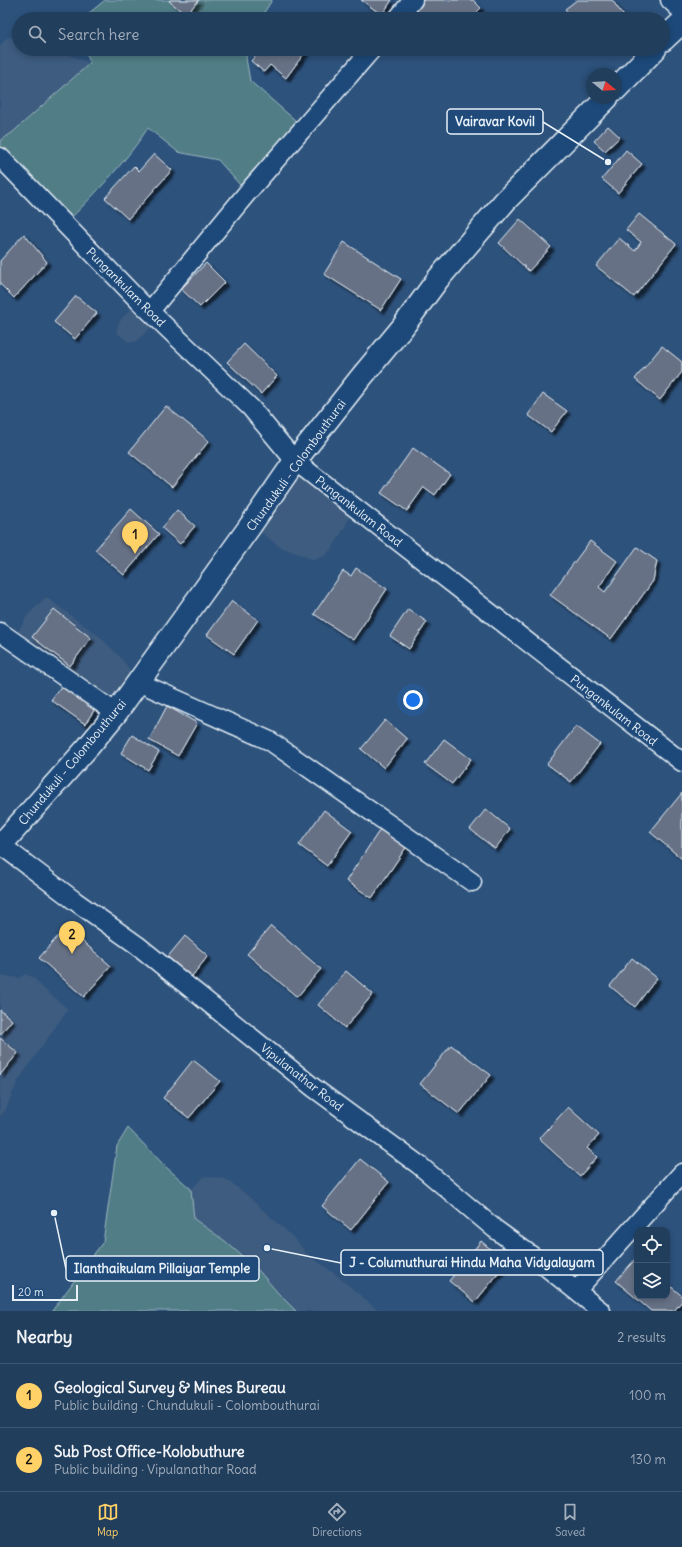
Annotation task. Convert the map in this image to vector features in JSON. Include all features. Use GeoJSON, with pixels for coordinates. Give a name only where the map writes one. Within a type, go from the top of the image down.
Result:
{"type":"FeatureCollection","features":[{"type":"Feature","properties":{"kind":"main road"},"geometry":{"type":"LineString","coordinates":[[670,33],[682,22]]}},
{"type":"Feature","properties":{"kind":"main road"},"geometry":{"type":"LineString","coordinates":[[622,83],[648,56]]}},
{"type":"Feature","properties":{"kind":"main road","name":"Chundukuli - Colombouthurai"},"geometry":{"type":"LineString","coordinates":[[0,845],[88,747],[116,713],[295,461],[402,328],[438,279],[506,200],[601,104]]}},
{"type":"Feature","properties":{"kind":"street"},"geometry":{"type":"LineString","coordinates":[[403,12],[413,0]]}},
{"type":"Feature","properties":{"kind":"street"},"geometry":{"type":"LineString","coordinates":[[670,0],[682,11]]}},
{"type":"Feature","properties":{"kind":"street"},"geometry":{"type":"LineString","coordinates":[[150,311],[247,193],[366,56]]}},
{"type":"Feature","properties":{"kind":"street","name":"Pungankulam Road"},"geometry":{"type":"LineString","coordinates":[[0,157],[81,242],[251,408],[295,461],[682,762]]}},
{"type":"Feature","properties":{"kind":"street"},"geometry":{"type":"LineString","coordinates":[[0,632],[116,713]]}},
{"type":"Feature","properties":{"kind":"street"},"geometry":{"type":"LineString","coordinates":[[138,682],[270,741],[472,882]]}},
{"type":"Feature","properties":{"kind":"street","name":"Vipulanathar Road"},"geometry":{"type":"LineString","coordinates":[[0,845],[137,945],[314,1088],[419,1165],[495,1229],[535,1258],[601,1311]]}},
{"type":"Feature","properties":{"kind":"street"},"geometry":{"type":"LineString","coordinates":[[576,1291],[682,1173]]}},
{"type":"Feature","properties":{"kind":"shaded area"},"geometry":{"type":"Polygon","coordinates":[[[7,37],[12,38],[12,56],[72,56],[90,63],[13,132],[0,141],[0,46],[7,37]]]}},
{"type":"Feature","properties":{"kind":"shaded area"},"geometry":{"type":"Polygon","coordinates":[[[141,303],[158,318],[148,331],[135,342],[128,342],[116,332],[117,328],[121,319],[131,309],[141,303]]]}},
{"type":"Feature","properties":{"kind":"shaded area"},"geometry":{"type":"Polygon","coordinates":[[[295,461],[354,507],[334,546],[325,556],[314,560],[280,547],[251,525],[295,461]]]}},
{"type":"Feature","properties":{"kind":"shaded area"},"geometry":{"type":"Polygon","coordinates":[[[46,597],[100,637],[122,659],[138,682],[116,713],[12,641],[27,616],[46,597]]]}},
{"type":"Feature","properties":{"kind":"shaded area"},"geometry":{"type":"Polygon","coordinates":[[[25,974],[33,977],[42,987],[68,1009],[18,1081],[5,1111],[0,1117],[0,976],[19,978],[25,974]]]}},
{"type":"Feature","properties":{"kind":"shaded area"},"geometry":{"type":"Polygon","coordinates":[[[205,1176],[226,1179],[247,1195],[295,1239],[307,1254],[334,1273],[379,1311],[296,1311],[259,1271],[225,1241],[194,1219],[191,1189],[205,1176]]]}},
{"type":"Feature","properties":{"kind":"green space"},"geometry":{"type":"Polygon","coordinates":[[[105,0],[272,0],[264,12],[90,12],[105,0]]]}},
{"type":"Feature","properties":{"kind":"green space"},"geometry":{"type":"Polygon","coordinates":[[[88,56],[246,56],[250,81],[303,127],[247,193],[218,160],[178,152],[148,128],[109,178],[64,225],[0,157],[0,141],[13,132],[90,63],[88,56]]]}},
{"type":"Feature","properties":{"kind":"green space"},"geometry":{"type":"Polygon","coordinates":[[[128,1128],[166,1167],[191,1189],[194,1219],[225,1241],[259,1271],[296,1311],[52,1311],[103,1242],[117,1146],[128,1128]]]}},
{"type":"Feature","properties":{"kind":"building"},"geometry":{"type":"Polygon","coordinates":[[[199,0],[189,12],[182,12],[169,1],[199,0]]]}},
{"type":"Feature","properties":{"kind":"building"},"geometry":{"type":"Polygon","coordinates":[[[361,0],[392,0],[384,12],[378,12],[361,0]]]}},
{"type":"Feature","properties":{"kind":"building"},"geometry":{"type":"Polygon","coordinates":[[[414,0],[473,0],[481,8],[477,12],[417,12],[410,4],[414,0]]]}},
{"type":"Feature","properties":{"kind":"building"},"geometry":{"type":"Polygon","coordinates":[[[577,0],[612,0],[621,12],[567,12],[565,9],[577,0]]]}},
{"type":"Feature","properties":{"kind":"building"},"geometry":{"type":"Polygon","coordinates":[[[255,56],[302,56],[286,78],[270,65],[264,72],[251,61],[255,56]]]}},
{"type":"Feature","properties":{"kind":"building"},"geometry":{"type":"Polygon","coordinates":[[[608,126],[620,137],[605,151],[594,141],[608,126]]]}},
{"type":"Feature","properties":{"kind":"building"},"geometry":{"type":"Polygon","coordinates":[[[626,150],[642,164],[618,193],[602,179],[626,150]]]}},
{"type":"Feature","properties":{"kind":"building"},"geometry":{"type":"Polygon","coordinates":[[[154,154],[172,170],[128,219],[105,198],[134,166],[139,171],[154,154]]]}},
{"type":"Feature","properties":{"kind":"building"},"geometry":{"type":"Polygon","coordinates":[[[639,214],[676,244],[634,297],[596,266],[619,238],[635,251],[641,242],[626,230],[639,214]]]}},
{"type":"Feature","properties":{"kind":"building"},"geometry":{"type":"Polygon","coordinates":[[[520,219],[551,247],[529,271],[499,243],[520,219]]]}},
{"type":"Feature","properties":{"kind":"building"},"geometry":{"type":"Polygon","coordinates":[[[24,234],[47,262],[14,298],[0,284],[0,261],[24,234]]]}},
{"type":"Feature","properties":{"kind":"building"},"geometry":{"type":"Polygon","coordinates":[[[344,242],[401,279],[381,310],[324,274],[344,242]]]}},
{"type":"Feature","properties":{"kind":"building"},"geometry":{"type":"Polygon","coordinates":[[[206,263],[225,282],[200,307],[181,289],[206,263]]]}},
{"type":"Feature","properties":{"kind":"building"},"geometry":{"type":"Polygon","coordinates":[[[76,296],[97,313],[75,339],[54,322],[76,296]]]}},
{"type":"Feature","properties":{"kind":"building"},"geometry":{"type":"Polygon","coordinates":[[[244,344],[277,376],[261,394],[227,362],[244,344]]]}},
{"type":"Feature","properties":{"kind":"building"},"geometry":{"type":"Polygon","coordinates":[[[662,346],[682,362],[682,372],[660,400],[635,379],[662,346]]]}},
{"type":"Feature","properties":{"kind":"building"},"geometry":{"type":"Polygon","coordinates":[[[543,394],[567,411],[551,432],[528,415],[543,394]]]}},
{"type":"Feature","properties":{"kind":"building"},"geometry":{"type":"Polygon","coordinates":[[[166,406],[209,441],[172,487],[129,452],[166,406]]]}},
{"type":"Feature","properties":{"kind":"building"},"geometry":{"type":"Polygon","coordinates":[[[413,448],[450,474],[435,495],[424,487],[407,511],[381,493],[413,448]]]}},
{"type":"Feature","properties":{"kind":"building"},"geometry":{"type":"Polygon","coordinates":[[[131,509],[159,534],[124,575],[95,550],[131,509]]]}},
{"type":"Feature","properties":{"kind":"building"},"geometry":{"type":"Polygon","coordinates":[[[177,510],[195,526],[180,544],[162,528],[177,510]]]}},
{"type":"Feature","properties":{"kind":"building"},"geometry":{"type":"Polygon","coordinates":[[[590,541],[617,561],[599,587],[605,592],[637,547],[657,561],[653,581],[611,639],[550,595],[590,541]]]}},
{"type":"Feature","properties":{"kind":"building"},"geometry":{"type":"Polygon","coordinates":[[[356,568],[387,589],[353,640],[314,614],[343,571],[351,576],[356,568]]]}},
{"type":"Feature","properties":{"kind":"building"},"geometry":{"type":"Polygon","coordinates":[[[232,601],[258,620],[234,654],[207,635],[232,601]]]}},
{"type":"Feature","properties":{"kind":"building"},"geometry":{"type":"Polygon","coordinates":[[[54,609],[91,638],[70,666],[32,637],[54,609]]]}},
{"type":"Feature","properties":{"kind":"building"},"geometry":{"type":"Polygon","coordinates":[[[408,609],[427,622],[409,649],[390,636],[408,609]]]}},
{"type":"Feature","properties":{"kind":"building"},"geometry":{"type":"Polygon","coordinates":[[[62,685],[95,709],[85,724],[51,700],[62,685]]]}},
{"type":"Feature","properties":{"kind":"building"},"geometry":{"type":"Polygon","coordinates":[[[167,706],[197,723],[178,756],[149,740],[167,706]]]}},
{"type":"Feature","properties":{"kind":"building"},"geometry":{"type":"Polygon","coordinates":[[[385,720],[407,739],[384,768],[361,749],[385,720]]]}},
{"type":"Feature","properties":{"kind":"building"},"geometry":{"type":"Polygon","coordinates":[[[576,726],[600,744],[571,782],[547,764],[576,726]]]}},
{"type":"Feature","properties":{"kind":"building"},"geometry":{"type":"Polygon","coordinates":[[[132,735],[159,752],[148,770],[121,753],[132,735]]]}},
{"type":"Feature","properties":{"kind":"building"},"geometry":{"type":"Polygon","coordinates":[[[444,739],[471,759],[452,784],[425,764],[444,739]]]}},
{"type":"Feature","properties":{"kind":"building"},"geometry":{"type":"Polygon","coordinates":[[[682,793],[682,859],[650,832],[682,793]]]}},
{"type":"Feature","properties":{"kind":"building"},"geometry":{"type":"Polygon","coordinates":[[[486,809],[510,829],[495,849],[470,829],[486,809]]]}},
{"type":"Feature","properties":{"kind":"building"},"geometry":{"type":"Polygon","coordinates":[[[324,810],[352,831],[327,866],[299,845],[324,810]]]}},
{"type":"Feature","properties":{"kind":"building"},"geometry":{"type":"Polygon","coordinates":[[[381,828],[407,846],[372,898],[346,881],[381,828]]]}},
{"type":"Feature","properties":{"kind":"building"},"geometry":{"type":"Polygon","coordinates":[[[271,926],[321,969],[297,997],[247,954],[271,926]]]}},
{"type":"Feature","properties":{"kind":"building"},"geometry":{"type":"Polygon","coordinates":[[[66,927],[111,966],[84,997],[39,958],[66,927]]]}},
{"type":"Feature","properties":{"kind":"building"},"geometry":{"type":"Polygon","coordinates":[[[185,936],[208,956],[189,980],[165,960],[185,936]]]}},
{"type":"Feature","properties":{"kind":"building"},"geometry":{"type":"Polygon","coordinates":[[[632,958],[657,978],[635,1007],[610,986],[632,958]]]}},
{"type":"Feature","properties":{"kind":"building"},"geometry":{"type":"Polygon","coordinates":[[[346,971],[373,994],[345,1028],[318,1005],[346,971]]]}},
{"type":"Feature","properties":{"kind":"building"},"geometry":{"type":"Polygon","coordinates":[[[0,1010],[12,1020],[0,1035],[0,1010]]]}},
{"type":"Feature","properties":{"kind":"building"},"geometry":{"type":"Polygon","coordinates":[[[0,1038],[18,1053],[0,1075],[0,1038]]]}},
{"type":"Feature","properties":{"kind":"building"},"geometry":{"type":"Polygon","coordinates":[[[451,1045],[491,1075],[459,1114],[420,1084],[451,1045]]]}},
{"type":"Feature","properties":{"kind":"building"},"geometry":{"type":"Polygon","coordinates":[[[193,1060],[220,1081],[189,1118],[163,1098],[193,1060]]]}},
{"type":"Feature","properties":{"kind":"building"},"geometry":{"type":"Polygon","coordinates":[[[568,1107],[599,1135],[587,1148],[597,1157],[580,1176],[539,1139],[568,1107]]]}},
{"type":"Feature","properties":{"kind":"building"},"geometry":{"type":"Polygon","coordinates":[[[360,1159],[389,1182],[351,1230],[322,1206],[360,1159]]]}},
{"type":"Feature","properties":{"kind":"building"},"geometry":{"type":"Polygon","coordinates":[[[481,1241],[507,1263],[475,1302],[449,1281],[481,1241]]]}},
{"type":"Feature","properties":{"kind":"building"},"geometry":{"type":"Polygon","coordinates":[[[634,1260],[634,1296],[616,1281],[634,1260]]]}},
{"type":"Feature","properties":{"kind":"building"},"geometry":{"type":"Polygon","coordinates":[[[670,1286],[682,1296],[682,1301],[674,1311],[651,1311],[637,1299],[670,1299],[670,1286]]]}},
{"type":"Feature","properties":{"kind":"place","name":"Vairavar Kovil"},"geometry":{"type":"Point","coordinates":[608,162]}},
{"type":"Feature","properties":{"kind":"place","name":"Geological Survey & Mines Bureau"},"geometry":{"type":"Point","coordinates":[135,554]}},
{"type":"Feature","properties":{"kind":"place","name":"Sub Post Office-Kolobuthure"},"geometry":{"type":"Point","coordinates":[72,954]}},
{"type":"Feature","properties":{"kind":"place","name":"Ilanthaikulam Pillaiyar Temple"},"geometry":{"type":"Point","coordinates":[54,1213]}},
{"type":"Feature","properties":{"kind":"place","name":"J - Columuthurai Hindu Maha Vidyalayam"},"geometry":{"type":"Point","coordinates":[267,1248]}}]}
